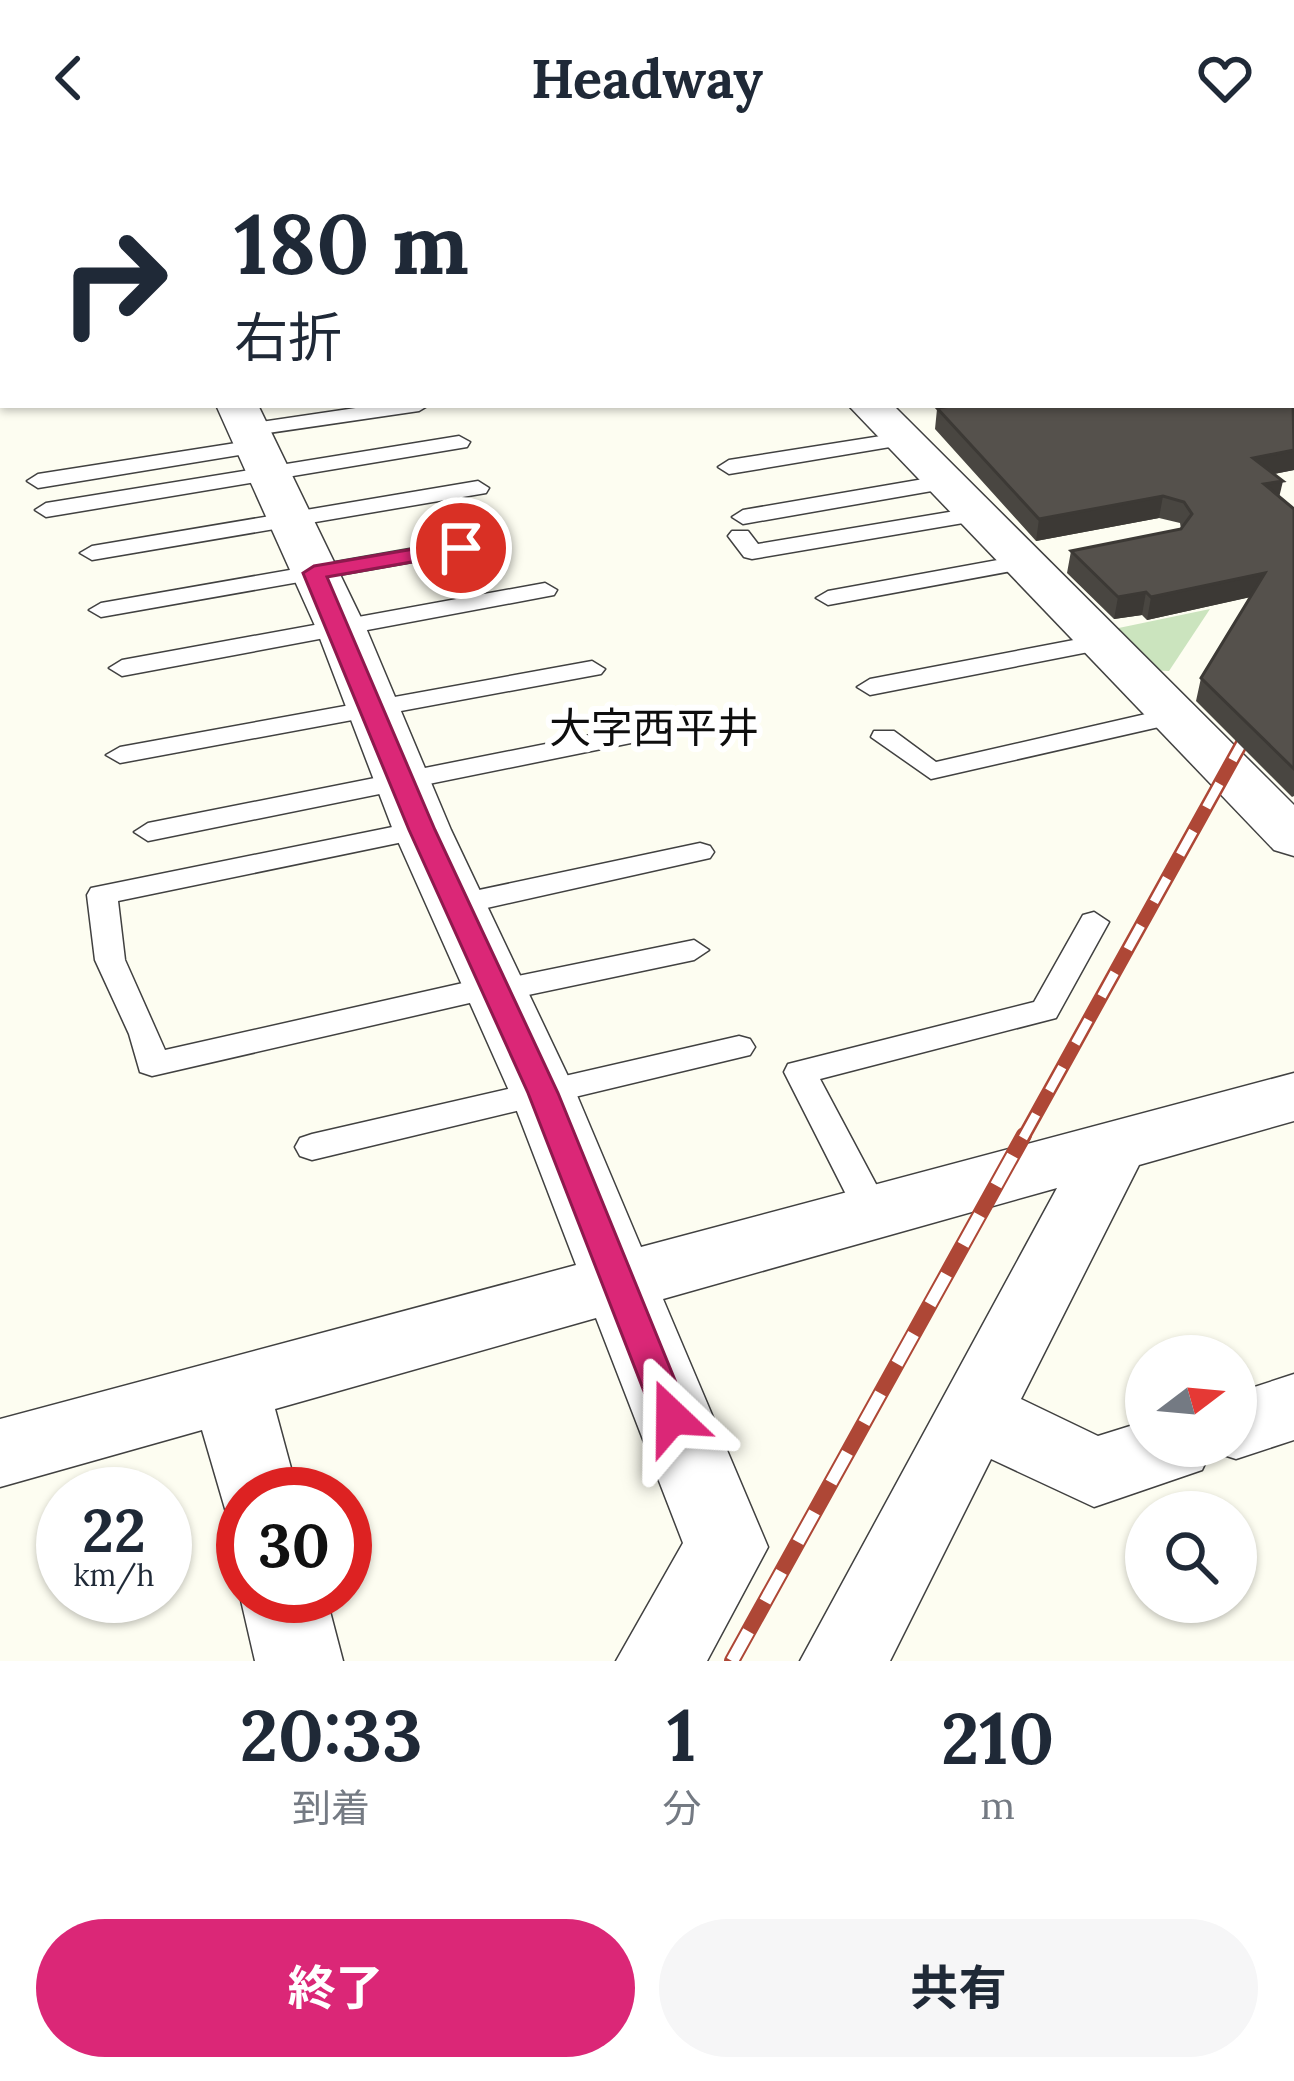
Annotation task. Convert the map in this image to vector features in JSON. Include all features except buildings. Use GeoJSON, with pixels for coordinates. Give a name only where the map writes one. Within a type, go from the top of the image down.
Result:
{"type":"FeatureCollection","features":[{"type":"Feature","properties":{"kind":"street"},"geometry":{"type":"LineString","coordinates":[[885,422],[957,499],[1043,559],[1100,643],[1287,824]]}},
{"type":"Feature","properties":{"kind":"street"},"geometry":{"type":"LineString","coordinates":[[279,496],[543,1093],[727,1547],[660,1661]]}},
{"type":"Feature","properties":{"kind":"street"},"geometry":{"type":"LineString","coordinates":[[0,1453],[618,1287],[1294,1097]]}},
{"type":"Feature","properties":{"kind":"street"},"geometry":{"type":"LineString","coordinates":[[844,1661],[1114,1147]]}},
{"type":"Feature","properties":{"kind":"street"},"geometry":{"type":"LineString","coordinates":[[231,1390],[250,1467]]}},
{"type":"Feature","properties":{"kind":"street"},"geometry":{"type":"LineString","coordinates":[[1257,1419],[1294,1407]]}},
{"type":"Feature","properties":{"kind":"street"},"geometry":{"type":"LineString","coordinates":[[972,1412],[1094,1472],[1125,1462]]}},
{"type":"Feature","properties":{"kind":"street"},"geometry":{"type":"LineString","coordinates":[[290,1623],[299,1661]]}},
{"type":"Feature","properties":{"kind":"lane"},"geometry":{"type":"LineString","coordinates":[[101,610],[414,408]]}},
{"type":"Feature","properties":{"kind":"lane"},"geometry":{"type":"LineString","coordinates":[[729,467],[885,422]]}},
{"type":"Feature","properties":{"kind":"lane"},"geometry":{"type":"LineString","coordinates":[[92,553],[459,442]]}},
{"type":"Feature","properties":{"kind":"lane"},"geometry":{"type":"LineString","coordinates":[[38,481],[279,496],[461,548]]}},
{"type":"Feature","properties":{"kind":"lane"},"geometry":{"type":"LineString","coordinates":[[46,510],[478,488]]}},
{"type":"Feature","properties":{"kind":"lane"},"geometry":{"type":"LineString","coordinates":[[279,496],[545,590]]}},
{"type":"Feature","properties":{"kind":"lane"},"geometry":{"type":"LineString","coordinates":[[122,668],[279,496]]}},
{"type":"Feature","properties":{"kind":"lane"},"geometry":{"type":"LineString","coordinates":[[957,499],[752,552],[742,526],[957,499]]}},
{"type":"Feature","properties":{"kind":"lane"},"geometry":{"type":"LineString","coordinates":[[828,598],[1043,559]]}},
{"type":"Feature","properties":{"kind":"lane"},"geometry":{"type":"LineString","coordinates":[[870,687],[1100,643]]}},
{"type":"Feature","properties":{"kind":"lane"},"geometry":{"type":"LineString","coordinates":[[120,754],[592,669]]}},
{"type":"Feature","properties":{"kind":"lane"},"geometry":{"type":"LineString","coordinates":[[884,737],[931,771],[1172,716]]}},
{"type":"Feature","properties":{"kind":"lane"},"geometry":{"type":"LineString","coordinates":[[621,736],[413,804],[102,895],[110,960],[146,1034],[152,1064],[694,950]]}},
{"type":"Feature","properties":{"kind":"lane"},"geometry":{"type":"LineString","coordinates":[[148,832],[413,804]]}},
{"type":"Feature","properties":{"kind":"lane"},"geometry":{"type":"LineString","coordinates":[[460,904],[700,852]]}},
{"type":"Feature","properties":{"kind":"lane"},"geometry":{"type":"LineString","coordinates":[[875,1216],[800,1072],[1045,1010],[1094,922]]}},
{"type":"Feature","properties":{"kind":"lane"},"geometry":{"type":"LineString","coordinates":[[312,1147],[739,1047]]}},
{"type":"Feature","properties":{"kind":"green space"},"geometry":{"type":"Polygon","coordinates":[[[1210,609],[1169,671],[1150,670],[1109,630],[1210,609]]]}},
{"type":"Feature","properties":{"kind":"railway"},"geometry":{"type":"LineString","coordinates":[[1251,728],[1256,718]]}},
{"type":"Feature","properties":{"kind":"railway"},"geometry":{"type":"LineString","coordinates":[[1023,1138],[1252,725]]}},
{"type":"Feature","properties":{"kind":"railway"},"geometry":{"type":"LineString","coordinates":[[732,1661],[1024,1135]]}},
{"type":"Feature","properties":{"kind":"district","name":"大字西平井"},"geometry":{"type":"Point","coordinates":[654,728]}},
{"type":"Feature","properties":{"kind":"route"},"geometry":{"type":"LineString","coordinates":[[461,548],[314,573],[422,830],[543,1093],[672,1417]]}}]}
